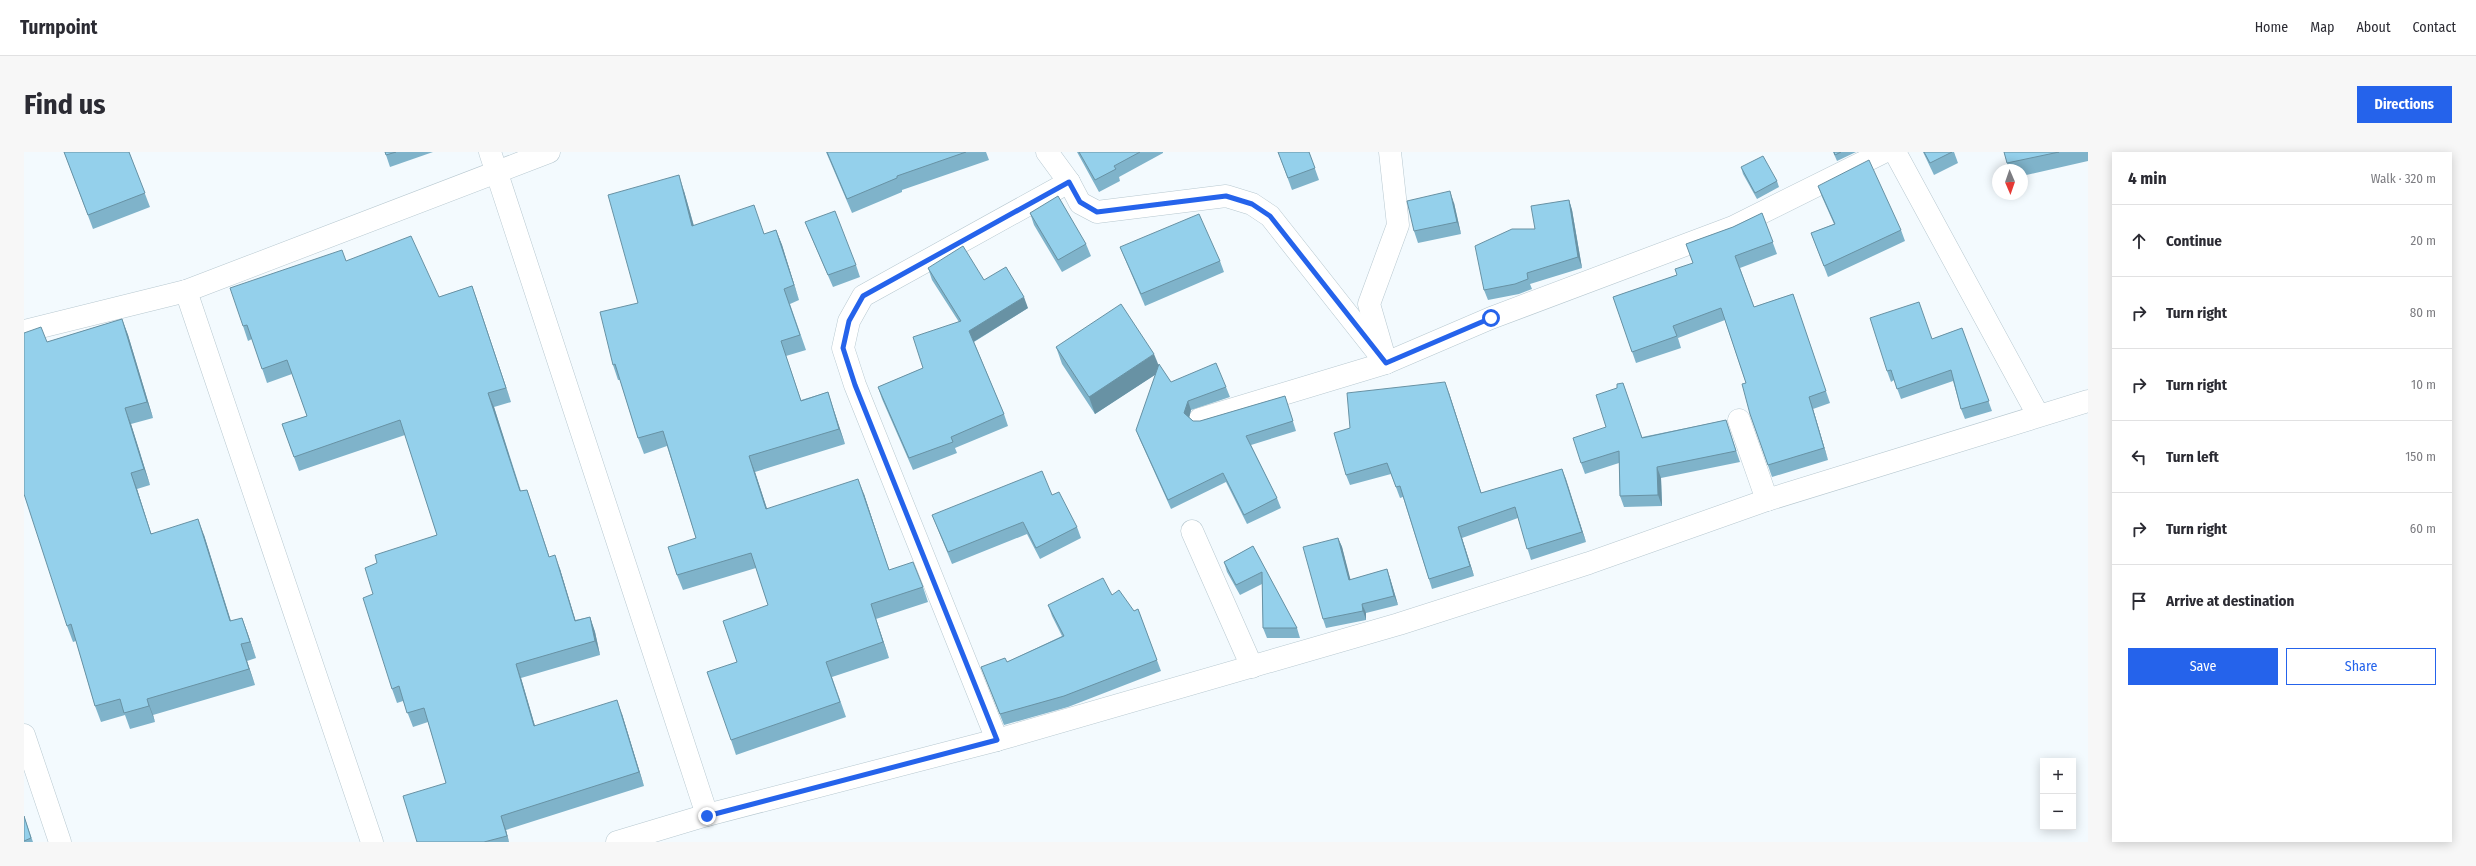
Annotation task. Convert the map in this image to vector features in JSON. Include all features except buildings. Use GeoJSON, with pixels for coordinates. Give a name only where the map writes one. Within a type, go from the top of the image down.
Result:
{"type":"FeatureCollection","features":[{"type":"Feature","properties":{"kind":"street"},"geometry":{"type":"LineString","coordinates":[[24,331],[186,291],[493,162],[549,152]]}},
{"type":"Feature","properties":{"kind":"street"},"geometry":{"type":"LineString","coordinates":[[1047,152],[1069,182],[1080,202],[1097,212],[1226,196],[1252,204],[1270,216],[1386,363]]}},
{"type":"Feature","properties":{"kind":"street"},"geometry":{"type":"LineString","coordinates":[[1386,363],[1369,304],[1398,225],[1390,152]]}},
{"type":"Feature","properties":{"kind":"street"},"geometry":{"type":"LineString","coordinates":[[1200,419],[1386,363],[1491,318],[1733,227],[1884,152]]}},
{"type":"Feature","properties":{"kind":"street"},"geometry":{"type":"LineString","coordinates":[[1895,152],[2038,415]]}},
{"type":"Feature","properties":{"kind":"street"},"geometry":{"type":"LineString","coordinates":[[493,162],[707,816]]}},
{"type":"Feature","properties":{"kind":"street"},"geometry":{"type":"LineString","coordinates":[[997,740],[855,385],[843,348],[849,321],[863,296],[1069,182]]}},
{"type":"Feature","properties":{"kind":"street"},"geometry":{"type":"LineString","coordinates":[[186,291],[372,842]]}},
{"type":"Feature","properties":{"kind":"street"},"geometry":{"type":"LineString","coordinates":[[617,842],[707,816],[997,740],[1399,624],[1582,565],[1767,500],[1972,439],[2038,415],[2088,402]]}},
{"type":"Feature","properties":{"kind":"street"},"geometry":{"type":"LineString","coordinates":[[1739,420],[1767,500]]}},
{"type":"Feature","properties":{"kind":"street"},"geometry":{"type":"LineString","coordinates":[[1192,531],[1252,667]]}},
{"type":"Feature","properties":{"kind":"street"},"geometry":{"type":"LineString","coordinates":[[24,735],[60,842]]}},
{"type":"Feature","properties":{"kind":"route"},"geometry":{"type":"LineString","coordinates":[[707,816],[997,740],[927,561],[855,385],[843,348],[849,321],[863,296],[1069,182],[1080,202],[1097,212],[1226,196],[1252,204],[1270,216],[1386,363],[1491,318]]}}]}
